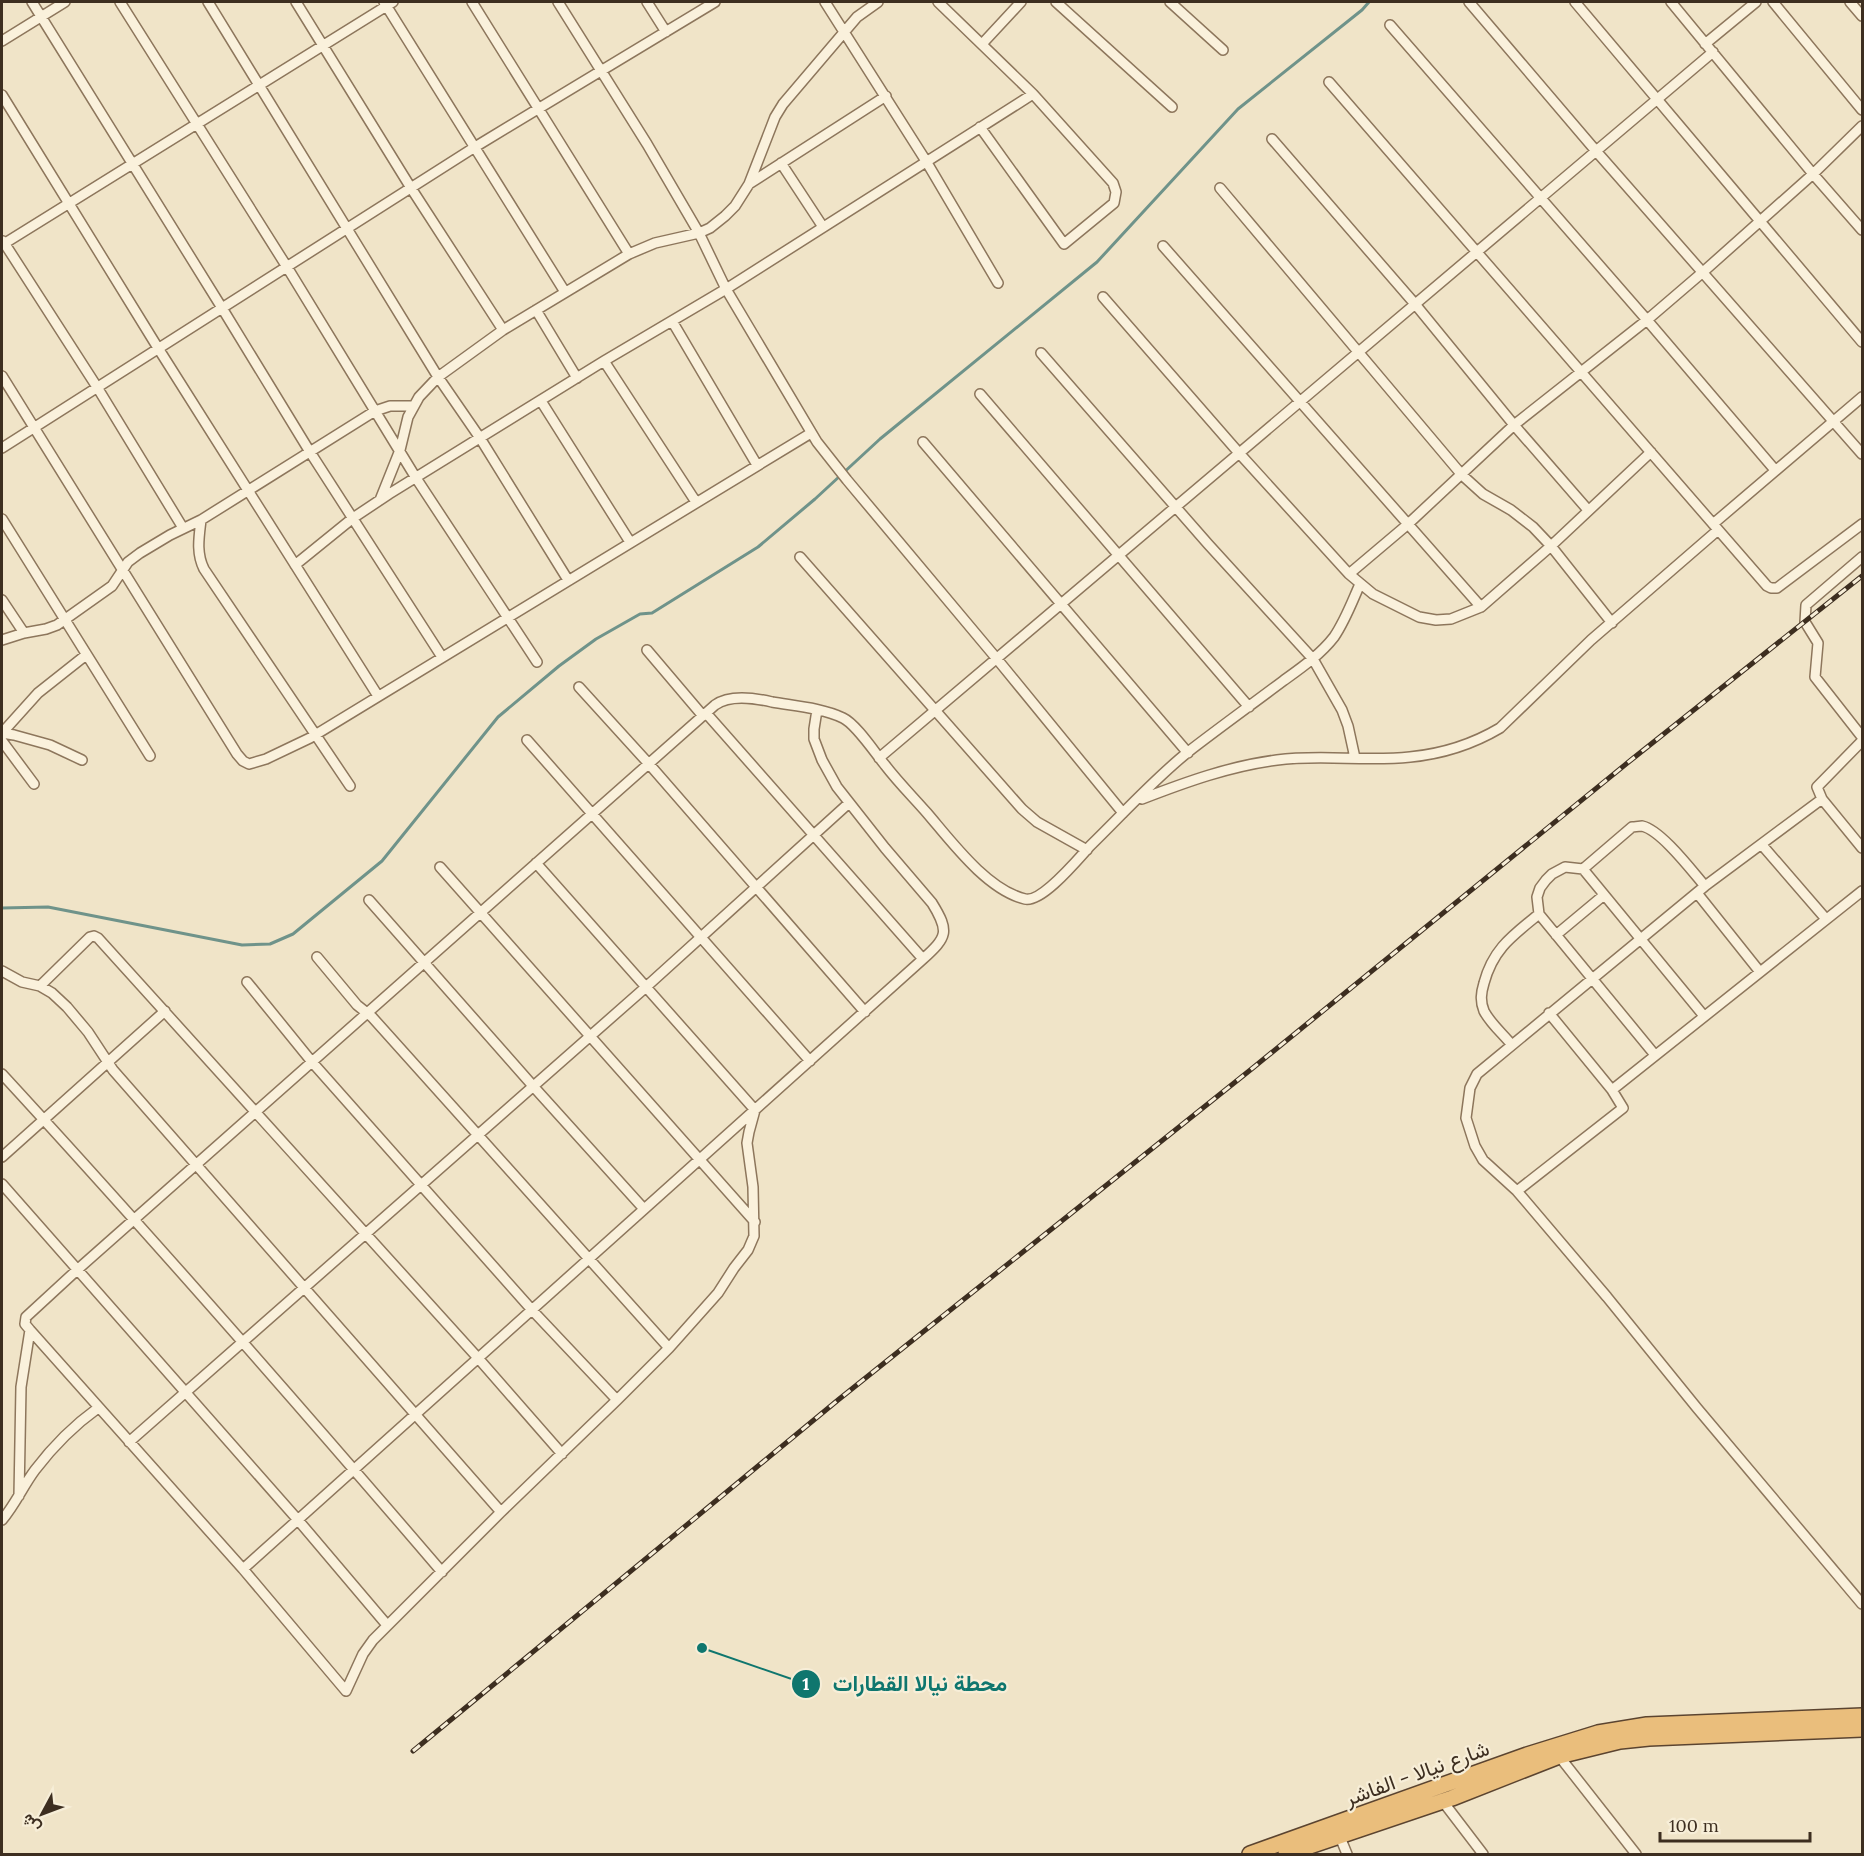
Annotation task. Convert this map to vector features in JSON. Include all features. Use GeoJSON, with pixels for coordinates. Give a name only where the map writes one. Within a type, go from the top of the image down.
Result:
{"type":"FeatureCollection","features":[{"type":"Feature","properties":{"kind":"highway"},"geometry":{"type":"LineString","coordinates":[[1599,1740],[1633,1740],[1672,1731],[1823,1724],[1863,1716]]}},
{"type":"Feature","properties":{"kind":"highway"},"geometry":{"type":"LineString","coordinates":[[1823,1724],[1863,1729]]}},
{"type":"Feature","properties":{"kind":"highway","name":"شارع نيالا - الفاشر"},"geometry":{"type":"LineString","coordinates":[[1520,1764],[1559,1756],[1599,1740]]}},
{"type":"Feature","properties":{"kind":"highway","name":"شارع نيالا - الفاشر"},"geometry":{"type":"LineString","coordinates":[[1250,1854],[1337,1829],[1520,1764],[1599,1740]]}},
{"type":"Feature","properties":{"kind":"highway","name":"شارع نيالا - الفاشر"},"geometry":{"type":"LineString","coordinates":[[1286,1854],[1337,1829]]}},
{"type":"Feature","properties":{"kind":"street"},"geometry":{"type":"LineString","coordinates":[[32,2],[310,452],[442,657]]}},
{"type":"Feature","properties":{"kind":"street"},"geometry":{"type":"LineString","coordinates":[[2,41],[65,2]]}},
{"type":"Feature","properties":{"kind":"street"},"geometry":{"type":"LineString","coordinates":[[120,2],[416,478],[537,663]]}},
{"type":"Feature","properties":{"kind":"street"},"geometry":{"type":"LineString","coordinates":[[207,2],[438,377],[480,438],[568,580]]}},
{"type":"Feature","properties":{"kind":"street"},"geometry":{"type":"LineString","coordinates":[[296,2],[411,188],[503,330]]}},
{"type":"Feature","properties":{"kind":"street"},"geometry":{"type":"LineString","coordinates":[[472,2],[630,254]]}},
{"type":"Feature","properties":{"kind":"street"},"geometry":{"type":"LineString","coordinates":[[558,2],[699,233],[726,289],[811,433],[847,480],[1123,813]]}},
{"type":"Feature","properties":{"kind":"street"},"geometry":{"type":"LineString","coordinates":[[647,2],[666,32]]}},
{"type":"Feature","properties":{"kind":"street"},"geometry":{"type":"LineString","coordinates":[[2,448],[475,147],[715,2]]}},
{"type":"Feature","properties":{"kind":"street"},"geometry":{"type":"LineString","coordinates":[[825,2],[886,96],[998,283]]}},
{"type":"Feature","properties":{"kind":"street"},"geometry":{"type":"LineString","coordinates":[[380,500],[400,450],[405,427],[414,406],[438,377],[503,330],[630,254],[655,243],[699,233],[725,216],[750,184],[779,109],[857,17],[878,2]]}},
{"type":"Feature","properties":{"kind":"street"},"geometry":{"type":"LineString","coordinates":[[938,2],[1033,94],[1113,183],[1116,192],[1114,203],[1066,245],[980,127]]}},
{"type":"Feature","properties":{"kind":"street"},"geometry":{"type":"LineString","coordinates":[[982,44],[1021,2]]}},
{"type":"Feature","properties":{"kind":"street"},"geometry":{"type":"LineString","coordinates":[[1056,2],[1172,107]]}},
{"type":"Feature","properties":{"kind":"street"},"geometry":{"type":"LineString","coordinates":[[1170,2],[1223,51]]}},
{"type":"Feature","properties":{"kind":"street"},"geometry":{"type":"LineString","coordinates":[[1469,2],[1833,423],[1863,454]]}},
{"type":"Feature","properties":{"kind":"street"},"geometry":{"type":"LineString","coordinates":[[1575,2],[1863,342]]}},
{"type":"Feature","properties":{"kind":"street"},"geometry":{"type":"LineString","coordinates":[[1671,2],[1863,230]]}},
{"type":"Feature","properties":{"kind":"street"},"geometry":{"type":"LineString","coordinates":[[1705,44],[1756,2]]}},
{"type":"Feature","properties":{"kind":"street"},"geometry":{"type":"LineString","coordinates":[[1773,2],[1863,110]]}},
{"type":"Feature","properties":{"kind":"street"},"geometry":{"type":"LineString","coordinates":[[1850,2],[1863,16]]}},
{"type":"Feature","properties":{"kind":"street"},"geometry":{"type":"LineString","coordinates":[[183,528],[97,387],[3,242],[69,204],[388,3],[565,292]]}},
{"type":"Feature","properties":{"kind":"street"},"geometry":{"type":"LineString","coordinates":[[1390,25],[1775,471]]}},
{"type":"Feature","properties":{"kind":"street"},"geometry":{"type":"LineString","coordinates":[[879,758],[1713,52]]}},
{"type":"Feature","properties":{"kind":"street"},"geometry":{"type":"LineString","coordinates":[[1329,82],[1767,586],[1775,589],[1863,524]]}},
{"type":"Feature","properties":{"kind":"street"},"geometry":{"type":"LineString","coordinates":[[295,565],[352,518],[380,500],[604,361],[726,289],[1033,94]]}},
{"type":"Feature","properties":{"kind":"street"},"geometry":{"type":"LineString","coordinates":[[2,95],[158,348],[378,696]]}},
{"type":"Feature","properties":{"kind":"street"},"geometry":{"type":"LineString","coordinates":[[750,184],[886,96]]}},
{"type":"Feature","properties":{"kind":"street"},"geometry":{"type":"LineString","coordinates":[[1349,574],[1407,525],[1514,425],[1647,321],[1814,174],[1863,126]]}},
{"type":"Feature","properties":{"kind":"street"},"geometry":{"type":"LineString","coordinates":[[1272,138],[1588,510]]}},
{"type":"Feature","properties":{"kind":"street"},"geometry":{"type":"LineString","coordinates":[[782,163],[823,227]]}},
{"type":"Feature","properties":{"kind":"street"},"geometry":{"type":"LineString","coordinates":[[1220,188],[1462,475],[1483,494],[1523,519],[1551,546],[1612,623]]}},
{"type":"Feature","properties":{"kind":"street"},"geometry":{"type":"LineString","coordinates":[[1163,246],[1481,607]]}},
{"type":"Feature","properties":{"kind":"street"},"geometry":{"type":"LineString","coordinates":[[1103,297],[1239,453],[1349,574],[1374,594],[1419,617],[1436,620],[1451,619],[1481,607],[1551,546],[1651,452]]}},
{"type":"Feature","properties":{"kind":"street"},"geometry":{"type":"LineString","coordinates":[[536,310],[577,378]]}},
{"type":"Feature","properties":{"kind":"street"},"geometry":{"type":"LineString","coordinates":[[672,321],[756,465]]}},
{"type":"Feature","properties":{"kind":"street"},"geometry":{"type":"LineString","coordinates":[[1041,353],[1313,659],[1342,710],[1355,758]]}},
{"type":"Feature","properties":{"kind":"street"},"geometry":{"type":"LineString","coordinates":[[604,361],[696,502]]}},
{"type":"Feature","properties":{"kind":"street"},"geometry":{"type":"LineString","coordinates":[[2,376],[204,702],[243,761],[253,764],[316,734],[811,433]]}},
{"type":"Feature","properties":{"kind":"street"},"geometry":{"type":"LineString","coordinates":[[980,394],[1249,707]]}},
{"type":"Feature","properties":{"kind":"street"},"geometry":{"type":"LineString","coordinates":[[1137,800],[1196,778],[1244,766],[1279,760],[1407,758],[1450,749],[1489,735],[1500,728],[1548,680],[1775,471],[1863,397]]}},
{"type":"Feature","properties":{"kind":"street"},"geometry":{"type":"LineString","coordinates":[[541,400],[630,542]]}},
{"type":"Feature","properties":{"kind":"street"},"geometry":{"type":"LineString","coordinates":[[2,640],[52,628],[112,586],[128,561],[183,528],[201,520],[375,411],[390,406],[414,406]]}},
{"type":"Feature","properties":{"kind":"street"},"geometry":{"type":"LineString","coordinates":[[923,442],[1188,753]]}},
{"type":"Feature","properties":{"kind":"street"},"geometry":{"type":"LineString","coordinates":[[2,519],[150,756]]}},
{"type":"Feature","properties":{"kind":"street"},"geometry":{"type":"LineString","coordinates":[[201,520],[198,548],[204,569],[350,786]]}},
{"type":"Feature","properties":{"kind":"street"},"geometry":{"type":"LineString","coordinates":[[800,557],[1022,809],[1037,822],[1087,850]]}},
{"type":"Feature","properties":{"kind":"street"},"geometry":{"type":"LineString","coordinates":[[1863,557],[1806,604],[1805,622],[1818,643],[1815,677],[1863,739],[1817,787],[1822,799],[1863,848]]}},
{"type":"Feature","properties":{"kind":"street"},"geometry":{"type":"LineString","coordinates":[[755,1110],[747,1143],[753,1187],[754,1236],[748,1250],[718,1293],[617,1400],[387,1625],[363,1654],[346,1690],[243,1569],[25,1324],[25,1318],[77,1270],[721,701],[735,698],[769,701],[817,710],[844,718],[966,857],[992,881],[1028,900],[1038,896],[1188,753],[1322,651],[1339,629],[1360,584]]}},
{"type":"Feature","properties":{"kind":"street"},"geometry":{"type":"LineString","coordinates":[[2,600],[24,633]]}},
{"type":"Feature","properties":{"kind":"street"},"geometry":{"type":"LineString","coordinates":[[647,650],[923,959]]}},
{"type":"Feature","properties":{"kind":"street"},"geometry":{"type":"LineString","coordinates":[[82,760],[50,745],[2,733],[43,689],[87,655]]}},
{"type":"Feature","properties":{"kind":"street"},"geometry":{"type":"LineString","coordinates":[[579,687],[865,1012]]}},
{"type":"Feature","properties":{"kind":"street"},"geometry":{"type":"LineString","coordinates":[[243,1569],[939,944],[943,938],[937,911],[849,803],[817,749],[814,729],[817,710]]}},
{"type":"Feature","properties":{"kind":"street"},"geometry":{"type":"LineString","coordinates":[[527,740],[810,1061]]}},
{"type":"Feature","properties":{"kind":"street"},"geometry":{"type":"LineString","coordinates":[[2,741],[34,784]]}},
{"type":"Feature","properties":{"kind":"street"},"geometry":{"type":"LineString","coordinates":[[1822,799],[1701,889],[1477,1074],[1470,1088],[1466,1118],[1475,1146],[1483,1160],[1517,1191],[1863,1604]]}},
{"type":"Feature","properties":{"kind":"street"},"geometry":{"type":"LineString","coordinates":[[129,1442],[646,987],[849,803]]}},
{"type":"Feature","properties":{"kind":"street"},"geometry":{"type":"LineString","coordinates":[[1584,869],[1632,827],[1642,826],[1655,833],[1679,855],[1760,972]]}},
{"type":"Feature","properties":{"kind":"street"},"geometry":{"type":"LineString","coordinates":[[1762,844],[1826,919]]}},
{"type":"Feature","properties":{"kind":"street"},"geometry":{"type":"LineString","coordinates":[[536,863],[755,1110]]}},
{"type":"Feature","properties":{"kind":"street"},"geometry":{"type":"LineString","coordinates":[[440,867],[755,1221]]}},
{"type":"Feature","properties":{"kind":"street"},"geometry":{"type":"LineString","coordinates":[[1655,1055],[1539,915],[1537,897],[1540,888],[1552,874],[1565,867],[1584,869],[1704,1016]]}},
{"type":"Feature","properties":{"kind":"street"},"geometry":{"type":"LineString","coordinates":[[1612,1090],[1863,891]]}},
{"type":"Feature","properties":{"kind":"street"},"geometry":{"type":"LineString","coordinates":[[1556,935],[1604,895]]}},
{"type":"Feature","properties":{"kind":"street"},"geometry":{"type":"LineString","coordinates":[[369,900],[644,1209]]}},
{"type":"Feature","properties":{"kind":"street"},"geometry":{"type":"LineString","coordinates":[[1511,1044],[1484,1011],[1480,996],[1495,954],[1512,936],[1539,915]]}},
{"type":"Feature","properties":{"kind":"street"},"geometry":{"type":"LineString","coordinates":[[40,986],[89,938],[94,936],[98,938],[562,1454]]}},
{"type":"Feature","properties":{"kind":"street"},"geometry":{"type":"LineString","coordinates":[[317,957],[357,1005],[367,1013],[669,1347]]}},
{"type":"Feature","properties":{"kind":"street"},"geometry":{"type":"LineString","coordinates":[[2,971],[28,984],[40,986],[52,993],[67,1007],[92,1036],[107,1063],[501,1512]]}},
{"type":"Feature","properties":{"kind":"street"},"geometry":{"type":"LineString","coordinates":[[247,982],[312,1062],[532,1310],[617,1400]]}},
{"type":"Feature","properties":{"kind":"street"},"geometry":{"type":"LineString","coordinates":[[2,1157],[165,1011]]}},
{"type":"Feature","properties":{"kind":"street"},"geometry":{"type":"LineString","coordinates":[[1517,1191],[1623,1108],[1612,1090],[1549,1013]]}},
{"type":"Feature","properties":{"kind":"street"},"geometry":{"type":"LineString","coordinates":[[2,1074],[134,1220],[442,1572]]}},
{"type":"Feature","properties":{"kind":"street"},"geometry":{"type":"LineString","coordinates":[[2,1184],[298,1520],[387,1625]]}},
{"type":"Feature","properties":{"kind":"street"},"geometry":{"type":"LineString","coordinates":[[19,1496],[21,1387],[30,1330]]}},
{"type":"Feature","properties":{"kind":"street"},"geometry":{"type":"LineString","coordinates":[[2,1520],[35,1470],[66,1433],[98,1408]]}},
{"type":"Feature","properties":{"kind":"street"},"geometry":{"type":"LineString","coordinates":[[1559,1756],[1636,1854]]}},
{"type":"Feature","properties":{"kind":"street"},"geometry":{"type":"LineString","coordinates":[[1438,1795],[1483,1854]]}},
{"type":"Feature","properties":{"kind":"street"},"geometry":{"type":"LineString","coordinates":[[1337,1829],[1347,1854]]}},
{"type":"Feature","properties":{"kind":"waterway"},"geometry":{"type":"LineString","coordinates":[[2,908],[48,907],[242,945],[270,944],[293,934],[382,861],[498,717],[559,666],[596,639],[640,614],[652,613],[758,547],[815,499],[880,439],[1097,262],[1238,109],[1369,2]]}},
{"type":"Feature","properties":{"kind":"railway"},"geometry":{"type":"LineString","coordinates":[[413,1751],[838,1400],[1862,576]]}},
{"type":"Feature","properties":{"kind":"place","name":"محطة نيالا القطارات"},"geometry":{"type":"Point","coordinates":[702,1648]}}]}
